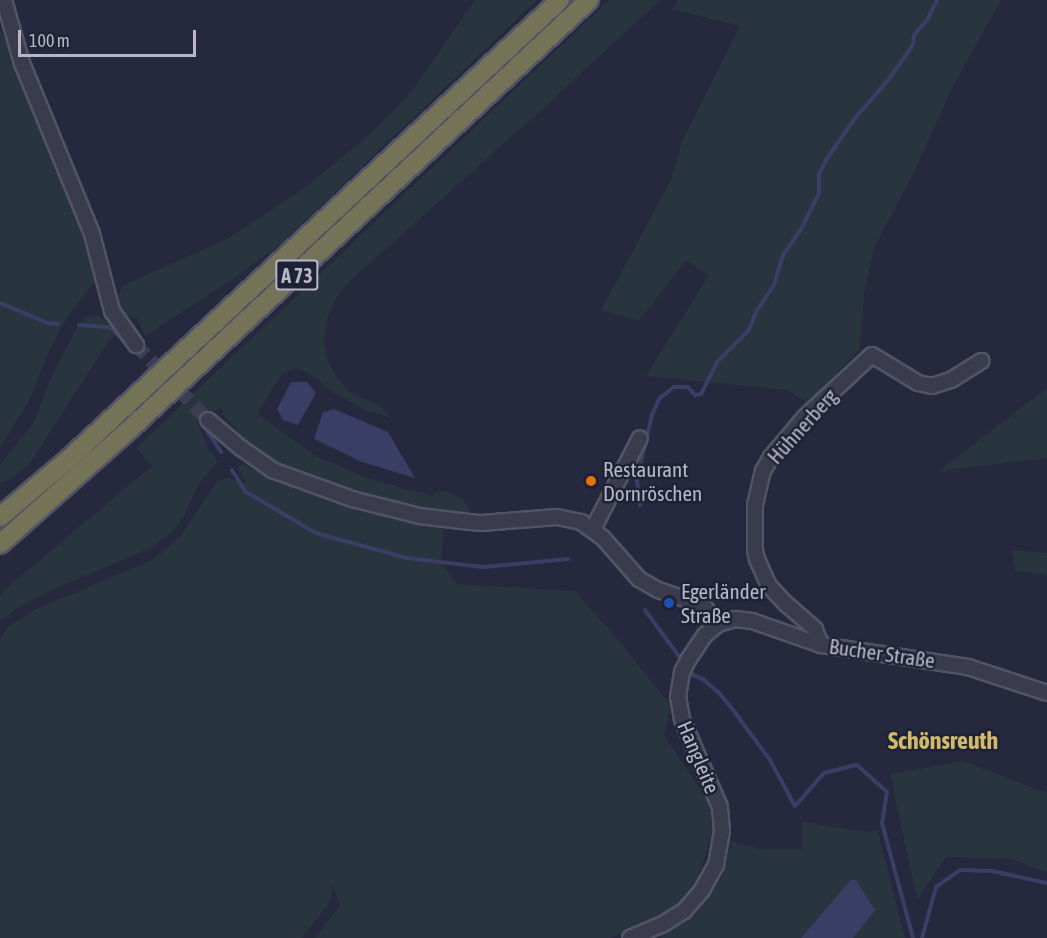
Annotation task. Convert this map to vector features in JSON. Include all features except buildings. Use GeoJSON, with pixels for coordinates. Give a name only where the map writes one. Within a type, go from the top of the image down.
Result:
{"type":"FeatureCollection","features":[{"type":"Feature","properties":{"kind":"highway","name":"A 73"},"geometry":{"type":"LineString","coordinates":[[0,517],[71,457],[560,0]]}},
{"type":"Feature","properties":{"kind":"highway","name":"A 73"},"geometry":{"type":"LineString","coordinates":[[0,544],[131,428],[589,0]]}},
{"type":"Feature","properties":{"kind":"street"},"geometry":{"type":"LineString","coordinates":[[4,0],[22,63],[92,234],[112,311],[136,345]]}},
{"type":"Feature","properties":{"kind":"street","name":"Hühnerberg"},"geometry":{"type":"LineString","coordinates":[[821,645],[815,629],[769,586],[754,550],[757,488],[763,471],[805,417],[872,355],[903,375],[932,386],[951,380],[981,361]]}},
{"type":"Feature","properties":{"kind":"street"},"geometry":{"type":"LineString","coordinates":[[208,420],[256,460],[291,478],[352,499],[420,516],[461,521],[482,523],[557,517],[581,522],[593,529],[639,579],[658,590],[702,605],[718,624]]}},
{"type":"Feature","properties":{"kind":"street"},"geometry":{"type":"LineString","coordinates":[[593,529],[640,438]]}},
{"type":"Feature","properties":{"kind":"street","name":"Bucher Straße"},"geometry":{"type":"LineString","coordinates":[[718,624],[735,618],[752,621],[821,645],[968,667],[1047,693]]}},
{"type":"Feature","properties":{"kind":"street","name":"Hangleite"},"geometry":{"type":"LineString","coordinates":[[630,938],[671,920],[694,901],[716,865],[722,831],[718,800],[682,719],[678,704],[686,666],[705,635],[718,624]]}},
{"type":"Feature","properties":{"kind":"shaded area"},"geometry":{"type":"Polygon","coordinates":[[[475,0],[537,0],[280,245],[233,279],[145,336],[137,319],[124,315],[118,299],[122,286],[229,238],[306,187],[363,140],[409,95],[475,0]]]}},
{"type":"Feature","properties":{"kind":"shaded area"},"geometry":{"type":"Polygon","coordinates":[[[609,0],[660,0],[537,114],[352,279],[337,296],[327,319],[324,341],[327,359],[335,375],[352,393],[379,405],[392,418],[365,410],[334,393],[301,369],[291,369],[283,373],[257,413],[314,455],[367,478],[432,496],[438,491],[451,492],[463,500],[471,510],[467,514],[451,515],[419,511],[278,467],[240,441],[237,429],[223,416],[222,409],[210,411],[201,416],[198,424],[208,448],[218,461],[198,485],[183,518],[171,533],[151,548],[56,588],[17,608],[0,621],[0,597],[10,585],[152,466],[136,448],[609,0]]]}},
{"type":"Feature","properties":{"kind":"shaded area"},"geometry":{"type":"Polygon","coordinates":[[[678,0],[1001,0],[951,90],[916,168],[874,248],[864,294],[860,349],[808,403],[787,390],[646,376],[709,275],[686,260],[639,321],[601,310],[670,182],[683,139],[740,26],[672,9],[678,0]]]}},
{"type":"Feature","properties":{"kind":"shaded area"},"geometry":{"type":"Polygon","coordinates":[[[0,27],[88,245],[95,281],[67,317],[49,351],[27,405],[0,447],[0,27]]]}},
{"type":"Feature","properties":{"kind":"shaded area"},"geometry":{"type":"Polygon","coordinates":[[[97,316],[111,322],[122,332],[110,339],[30,463],[13,477],[0,483],[0,465],[34,422],[51,378],[75,331],[85,317],[97,316]]]}},
{"type":"Feature","properties":{"kind":"shaded area"},"geometry":{"type":"Polygon","coordinates":[[[1047,388],[1047,458],[939,471],[1047,388]]]}},
{"type":"Feature","properties":{"kind":"shaded area"},"geometry":{"type":"Polygon","coordinates":[[[243,465],[308,493],[356,509],[444,528],[441,562],[457,584],[575,591],[620,642],[671,706],[664,735],[713,809],[715,823],[693,894],[671,914],[610,938],[315,938],[340,906],[333,885],[330,902],[302,938],[0,938],[0,639],[7,628],[34,610],[152,560],[179,538],[217,481],[229,478],[247,484],[237,467],[243,465]]]}},
{"type":"Feature","properties":{"kind":"shaded area"},"geometry":{"type":"Polygon","coordinates":[[[1012,550],[1047,553],[1047,575],[1015,571],[1012,550]]]}},
{"type":"Feature","properties":{"kind":"shaded area"},"geometry":{"type":"Polygon","coordinates":[[[963,761],[1047,793],[1047,873],[1012,859],[946,857],[917,899],[890,774],[963,761]]]}},
{"type":"Feature","properties":{"kind":"shaded area"},"geometry":{"type":"Polygon","coordinates":[[[802,822],[868,832],[877,829],[905,938],[661,938],[660,930],[689,910],[695,915],[721,879],[732,841],[760,849],[802,849],[802,822]]]}},
{"type":"Feature","properties":{"kind":"water"},"geometry":{"type":"Polygon","coordinates":[[[291,382],[307,382],[316,393],[298,425],[283,420],[277,409],[291,382]]]}},
{"type":"Feature","properties":{"kind":"water"},"geometry":{"type":"Polygon","coordinates":[[[334,409],[388,432],[415,478],[362,462],[314,439],[323,412],[334,409]]]}},
{"type":"Feature","properties":{"kind":"water"},"geometry":{"type":"Polygon","coordinates":[[[851,880],[856,880],[875,910],[853,938],[801,938],[851,880]]]}},
{"type":"Feature","properties":{"kind":"waterway"},"geometry":{"type":"LineString","coordinates":[[640,505],[637,479],[652,415],[659,399],[674,387],[688,387],[695,395],[701,394],[718,361],[749,330],[756,312],[774,285],[783,255],[800,231],[819,193],[819,174],[826,160],[855,118],[889,79],[913,45],[914,35],[927,20],[937,0]]}},
{"type":"Feature","properties":{"kind":"waterway"},"geometry":{"type":"LineString","coordinates":[[0,303],[48,323],[58,324]]}},
{"type":"Feature","properties":{"kind":"waterway"},"geometry":{"type":"LineString","coordinates":[[79,325],[110,327],[135,352]]}},
{"type":"Feature","properties":{"kind":"waterway"},"geometry":{"type":"LineString","coordinates":[[205,428],[221,452]]}},
{"type":"Feature","properties":{"kind":"waterway"},"geometry":{"type":"LineString","coordinates":[[232,470],[246,492],[316,533],[407,558],[483,567],[568,559]]}},
{"type":"Feature","properties":{"kind":"waterway"},"geometry":{"type":"LineString","coordinates":[[645,610],[684,663]]}},
{"type":"Feature","properties":{"kind":"waterway"},"geometry":{"type":"LineString","coordinates":[[688,669],[720,694],[736,714],[770,760],[795,806],[824,773],[857,765],[887,792],[882,823],[913,938]]}},
{"type":"Feature","properties":{"kind":"waterway"},"geometry":{"type":"LineString","coordinates":[[922,938],[936,887],[960,870],[992,871],[1047,883]]}},
{"type":"Feature","properties":{"kind":"tunnel"},"geometry":{"type":"LineString","coordinates":[[136,345],[208,420]]}},
{"type":"Feature","properties":{"kind":"place","name":"Restaurant Dornröschen"},"geometry":{"type":"Point","coordinates":[591,481]}},
{"type":"Feature","properties":{"kind":"place","name":"Egerländer Straße"},"geometry":{"type":"Point","coordinates":[669,603]}},
{"type":"Feature","properties":{"kind":"district","name":"Schönsreuth"},"geometry":{"type":"Point","coordinates":[943,741]}}]}
